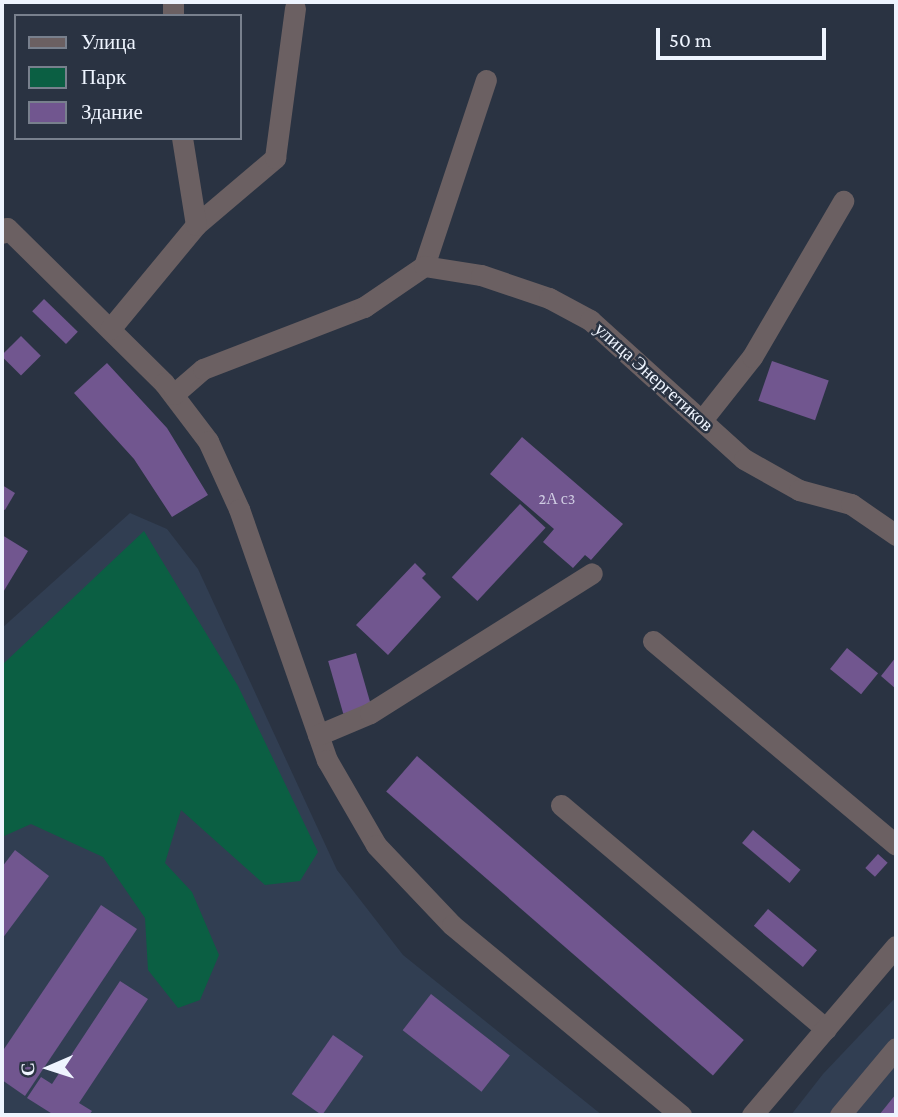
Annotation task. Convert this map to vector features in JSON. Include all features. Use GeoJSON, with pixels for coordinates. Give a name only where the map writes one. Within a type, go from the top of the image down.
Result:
{"type":"FeatureCollection","features":[{"type":"Feature","properties":{"kind":"street"},"geometry":{"type":"LineString","coordinates":[[110,329],[196,225],[275,158],[295,8]]}},
{"type":"Feature","properties":{"kind":"street"},"geometry":{"type":"LineString","coordinates":[[174,394],[203,369],[364,307],[424,266],[486,80]]}},
{"type":"Feature","properties":{"kind":"street"},"geometry":{"type":"LineString","coordinates":[[182,140],[196,225]]}},
{"type":"Feature","properties":{"kind":"street"},"geometry":{"type":"LineString","coordinates":[[702,420],[752,358],[843,201]]}},
{"type":"Feature","properties":{"kind":"street"},"geometry":{"type":"LineString","coordinates":[[4,228],[174,394],[208,441],[224,474],[318,736],[350,804],[405,880],[452,925],[681,1115]]}},
{"type":"Feature","properties":{"kind":"street","name":"улица Энергетиков"},"geometry":{"type":"LineString","coordinates":[[424,266],[481,275],[549,298],[590,320],[772,478],[851,504],[896,535]]}},
{"type":"Feature","properties":{"kind":"street"},"geometry":{"type":"LineString","coordinates":[[318,736],[370,713],[592,573]]}},
{"type":"Feature","properties":{"kind":"street"},"geometry":{"type":"LineString","coordinates":[[653,641],[896,845]]}},
{"type":"Feature","properties":{"kind":"street"},"geometry":{"type":"LineString","coordinates":[[561,805],[826,1029]]}},
{"type":"Feature","properties":{"kind":"street"},"geometry":{"type":"LineString","coordinates":[[752,1115],[896,946]]}},
{"type":"Feature","properties":{"kind":"street"},"geometry":{"type":"LineString","coordinates":[[840,1115],[896,1048]]}},
{"type":"Feature","properties":{"kind":"shaded area"},"geometry":{"type":"Polygon","coordinates":[[[130,513],[167,529],[198,569],[337,870],[403,955],[602,1115],[2,1115],[2,628],[130,513]]]}},
{"type":"Feature","properties":{"kind":"shaded area"},"geometry":{"type":"Polygon","coordinates":[[[896,997],[896,1115],[791,1115],[823,1074],[896,997]]]}},
{"type":"Feature","properties":{"kind":"green space"},"geometry":{"type":"Polygon","coordinates":[[[144,531],[238,686],[318,852],[300,881],[265,885],[181,810],[165,863],[192,892],[219,955],[200,1000],[178,1008],[148,970],[145,918],[103,857],[31,824],[2,837],[2,665],[144,531]]]}},
{"type":"Feature","properties":{"kind":"building"},"geometry":{"type":"Polygon","coordinates":[[[44,299],[78,332],[66,344],[32,311],[44,299]]]}},
{"type":"Feature","properties":{"kind":"building"},"geometry":{"type":"Polygon","coordinates":[[[21,336],[41,356],[21,376],[2,355],[21,336]]]}},
{"type":"Feature","properties":{"kind":"building"},"geometry":{"type":"Polygon","coordinates":[[[772,361],[829,381],[815,420],[758,401],[772,361]]]}},
{"type":"Feature","properties":{"kind":"building"},"geometry":{"type":"Polygon","coordinates":[[[107,363],[167,428],[208,495],[172,517],[134,459],[74,393],[107,363]]]}},
{"type":"Feature","properties":{"kind":"building"},"geometry":{"type":"Polygon","coordinates":[[[522,437],[623,524],[591,560],[585,555],[573,568],[543,542],[554,529],[490,474],[522,437]]]}},
{"type":"Feature","properties":{"kind":"building"},"geometry":{"type":"Polygon","coordinates":[[[2,485],[15,493],[5,510],[2,509],[2,485]]]}},
{"type":"Feature","properties":{"kind":"building"},"geometry":{"type":"Polygon","coordinates":[[[520,504],[546,528],[477,601],[452,577],[520,504]]]}},
{"type":"Feature","properties":{"kind":"building"},"geometry":{"type":"Polygon","coordinates":[[[2,535],[28,551],[2,594],[2,535]]]}},
{"type":"Feature","properties":{"kind":"building"},"geometry":{"type":"Polygon","coordinates":[[[415,563],[426,574],[422,578],[441,597],[388,655],[356,625],[415,563]]]}},
{"type":"Feature","properties":{"kind":"building"},"geometry":{"type":"Polygon","coordinates":[[[847,648],[878,673],[861,694],[830,669],[847,648]]]}},
{"type":"Feature","properties":{"kind":"building"},"geometry":{"type":"Polygon","coordinates":[[[356,653],[371,706],[343,714],[328,661],[356,653]]]}},
{"type":"Feature","properties":{"kind":"building"},"geometry":{"type":"Polygon","coordinates":[[[896,657],[896,689],[881,676],[896,657]]]}},
{"type":"Feature","properties":{"kind":"building"},"geometry":{"type":"Polygon","coordinates":[[[417,756],[744,1040],[713,1076],[386,791],[417,756]]]}},
{"type":"Feature","properties":{"kind":"building"},"geometry":{"type":"Polygon","coordinates":[[[753,830],[800,870],[790,883],[742,843],[753,830]]]}},
{"type":"Feature","properties":{"kind":"building"},"geometry":{"type":"Polygon","coordinates":[[[15,850],[49,876],[2,939],[2,867],[15,850]]]}},
{"type":"Feature","properties":{"kind":"building"},"geometry":{"type":"Polygon","coordinates":[[[878,854],[888,863],[875,877],[865,868],[878,854]]]}},
{"type":"Feature","properties":{"kind":"building"},"geometry":{"type":"Polygon","coordinates":[[[101,905],[137,929],[25,1096],[2,1080],[2,1052],[101,905]]]}},
{"type":"Feature","properties":{"kind":"building"},"geometry":{"type":"Polygon","coordinates":[[[768,909],[817,950],[803,967],[754,926],[768,909]]]}},
{"type":"Feature","properties":{"kind":"building"},"geometry":{"type":"Polygon","coordinates":[[[120,981],[148,999],[79,1103],[92,1111],[89,1115],[54,1115],[27,1098],[41,1077],[52,1084],[120,981]]]}},
{"type":"Feature","properties":{"kind":"building"},"geometry":{"type":"Polygon","coordinates":[[[431,994],[510,1056],[481,1092],[403,1030],[431,994]]]}},
{"type":"Feature","properties":{"kind":"building"},"geometry":{"type":"Polygon","coordinates":[[[333,1035],[363,1056],[322,1115],[292,1094],[333,1035]]]}},
{"type":"Feature","properties":{"kind":"building"},"geometry":{"type":"Polygon","coordinates":[[[896,1094],[896,1115],[879,1115],[896,1094]]]}}]}
